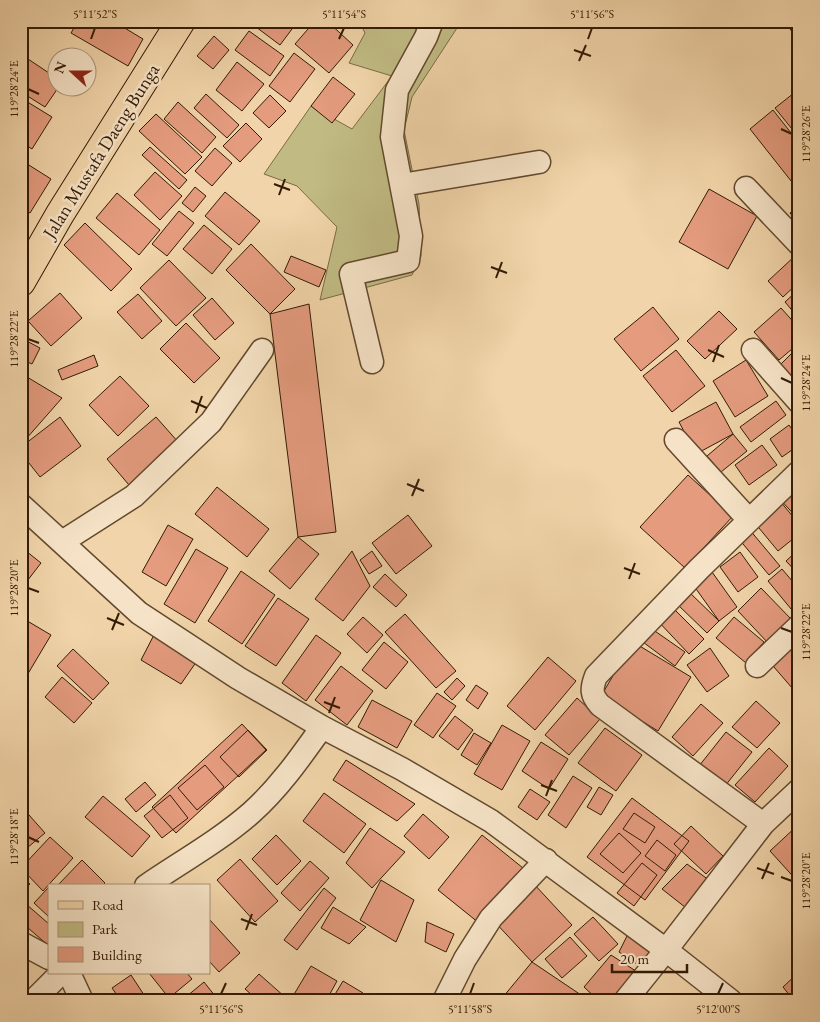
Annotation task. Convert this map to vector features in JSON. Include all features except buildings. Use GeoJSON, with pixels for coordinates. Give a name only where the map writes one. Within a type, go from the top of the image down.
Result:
{"type":"FeatureCollection","features":[{"type":"Feature","properties":{"kind":"main road","name":"Jalan Mustafa Daeng Bunga"},"geometry":{"type":"LineString","coordinates":[[21,282],[60,214],[181,21]]}},
{"type":"Feature","properties":{"kind":"street"},"geometry":{"type":"LineString","coordinates":[[372,362],[351,274],[408,261],[411,236],[392,138],[397,90],[426,37],[432,21]]}},
{"type":"Feature","properties":{"kind":"street"},"geometry":{"type":"LineString","coordinates":[[402,185],[539,162]]}},
{"type":"Feature","properties":{"kind":"street"},"geometry":{"type":"LineString","coordinates":[[746,188],[799,244]]}},
{"type":"Feature","properties":{"kind":"street"},"geometry":{"type":"LineString","coordinates":[[62,542],[134,496],[204,429],[262,350]]}},
{"type":"Feature","properties":{"kind":"street"},"geometry":{"type":"LineString","coordinates":[[753,350],[799,402]]}},
{"type":"Feature","properties":{"kind":"street"},"geometry":{"type":"LineString","coordinates":[[676,440],[749,520]]}},
{"type":"Feature","properties":{"kind":"street"},"geometry":{"type":"LineString","coordinates":[[763,824],[600,705],[594,698],[592,689],[596,676],[749,520],[799,472]]}},
{"type":"Feature","properties":{"kind":"street"},"geometry":{"type":"LineString","coordinates":[[21,505],[139,613],[238,678],[491,821],[546,860],[731,1001]]}},
{"type":"Feature","properties":{"kind":"street"},"geometry":{"type":"LineString","coordinates":[[757,666],[799,626]]}},
{"type":"Feature","properties":{"kind":"street"},"geometry":{"type":"LineString","coordinates":[[149,884],[224,835],[252,812],[288,774],[322,727]]}},
{"type":"Feature","properties":{"kind":"street"},"geometry":{"type":"LineString","coordinates":[[625,1001],[763,824],[799,790]]}},
{"type":"Feature","properties":{"kind":"street"},"geometry":{"type":"LineString","coordinates":[[444,1001],[465,959],[491,918],[546,860]]}},
{"type":"Feature","properties":{"kind":"street"},"geometry":{"type":"LineString","coordinates":[[21,943],[48,957]]}},
{"type":"Feature","properties":{"kind":"street"},"geometry":{"type":"LineString","coordinates":[[33,1001],[60,974]]}},
{"type":"Feature","properties":{"kind":"street"},"geometry":{"type":"LineString","coordinates":[[69,974],[82,1001]]}},
{"type":"Feature","properties":{"kind":"green space"},"geometry":{"type":"Polygon","coordinates":[[[359,21],[456,21],[459,25],[412,97],[404,130],[419,204],[421,256],[412,275],[320,300],[337,227],[297,186],[264,174],[311,106],[352,129],[392,76],[349,63],[365,33],[359,21]]]}}]}
